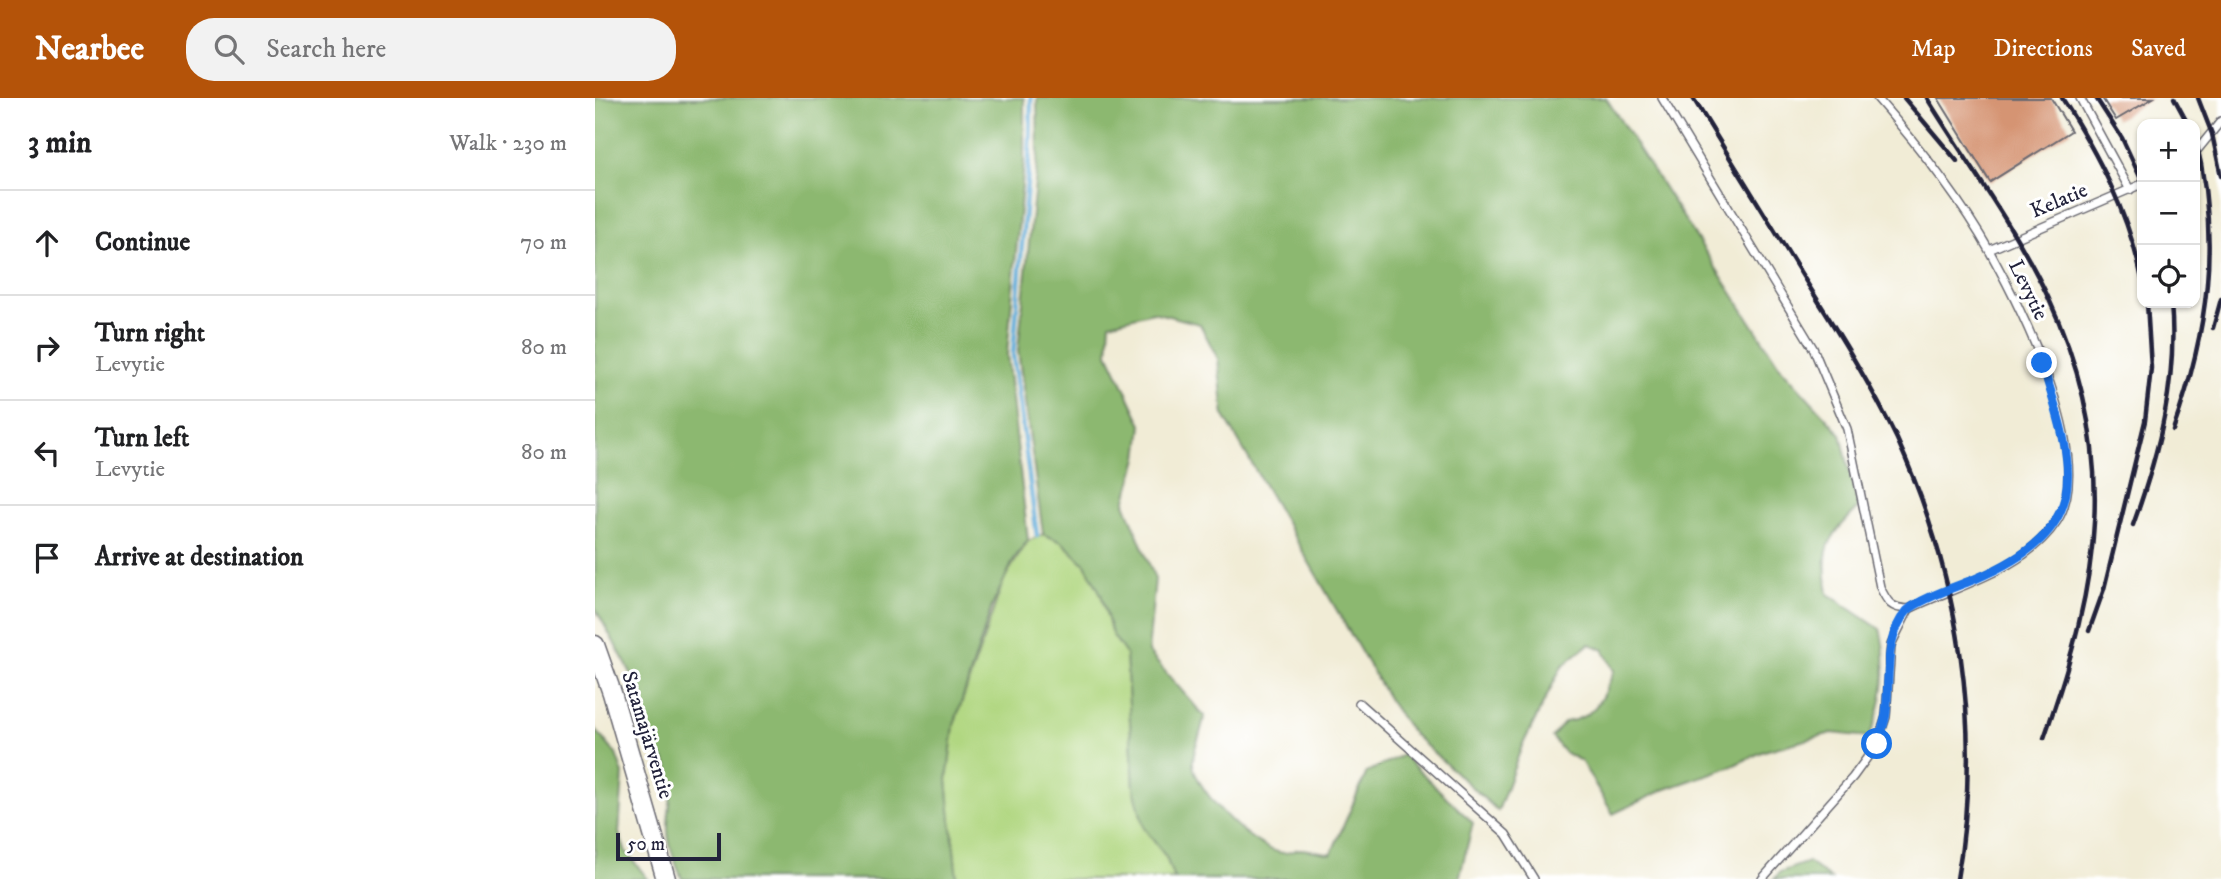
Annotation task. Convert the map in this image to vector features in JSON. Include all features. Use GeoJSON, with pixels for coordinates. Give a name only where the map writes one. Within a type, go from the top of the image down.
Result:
{"type":"FeatureCollection","features":[{"type":"Feature","properties":{"kind":"street","name":"Satamajärventie"},"geometry":{"type":"LineString","coordinates":[[595,645],[613,693],[666,879]]}},
{"type":"Feature","properties":{"kind":"lane"},"geometry":{"type":"LineString","coordinates":[[1662,98],[1812,348],[1847,429],[1880,587],[1887,603],[1898,609],[1909,609],[1891,645],[1886,717],[1877,744],[1853,777],[1762,879]]}},
{"type":"Feature","properties":{"kind":"lane","name":"Levytie"},"geometry":{"type":"LineString","coordinates":[[1877,98],[1912,139],[1989,250],[2027,327],[2050,388],[2068,456],[2066,499],[2057,520],[2023,555],[2005,566],[1909,609]]}},
{"type":"Feature","properties":{"kind":"lane"},"geometry":{"type":"LineString","coordinates":[[2080,98],[2130,190]]}},
{"type":"Feature","properties":{"kind":"lane"},"geometry":{"type":"LineString","coordinates":[[2200,147],[2221,121]]}},
{"type":"Feature","properties":{"kind":"lane","name":"Kelatie"},"geometry":{"type":"LineString","coordinates":[[1989,250],[2137,186]]}},
{"type":"Feature","properties":{"kind":"lane"},"geometry":{"type":"LineString","coordinates":[[1359,703],[1506,834],[1534,879]]}},
{"type":"Feature","properties":{"kind":"green space"},"geometry":{"type":"Polygon","coordinates":[[[595,98],[1024,98],[1024,161],[1007,355],[1028,540],[1014,559],[992,606],[954,725],[947,780],[957,879],[682,879],[668,833],[671,787],[668,767],[640,730],[642,693],[595,608],[595,98]]]}},
{"type":"Feature","properties":{"kind":"green space"},"geometry":{"type":"Polygon","coordinates":[[[1037,98],[1606,98],[1780,367],[1841,434],[1858,508],[1828,546],[1826,579],[1828,594],[1880,629],[1884,656],[1883,684],[1869,737],[1832,733],[1764,751],[1732,766],[1663,790],[1613,814],[1581,761],[1564,752],[1552,737],[1565,722],[1584,716],[1597,705],[1614,671],[1603,649],[1589,644],[1562,666],[1522,746],[1498,811],[1412,733],[1389,700],[1224,416],[1218,359],[1200,324],[1153,312],[1110,323],[1108,353],[1142,425],[1138,458],[1125,503],[1155,579],[1148,652],[1204,716],[1193,764],[1204,789],[1228,818],[1257,842],[1285,853],[1303,849],[1331,854],[1367,772],[1403,755],[1473,823],[1459,879],[1174,879],[1166,857],[1144,828],[1134,788],[1126,654],[1112,634],[1101,594],[1085,564],[1062,542],[1043,534],[1018,351],[1038,153],[1037,98]]]}},
{"type":"Feature","properties":{"kind":"green space"},"geometry":{"type":"Polygon","coordinates":[[[1043,534],[1062,542],[1085,564],[1101,594],[1112,634],[1126,654],[1134,788],[1144,828],[1166,857],[1174,879],[957,879],[947,780],[954,725],[1004,579],[1028,541],[1043,534]]]}},
{"type":"Feature","properties":{"kind":"green space"},"geometry":{"type":"Polygon","coordinates":[[[595,729],[616,754],[623,774],[619,833],[625,850],[648,879],[595,879],[595,729]]]}},
{"type":"Feature","properties":{"kind":"green space"},"geometry":{"type":"Polygon","coordinates":[[[1808,862],[1831,879],[1774,879],[1780,872],[1808,862]]]}},
{"type":"Feature","properties":{"kind":"building"},"geometry":{"type":"Polygon","coordinates":[[[1938,98],[2051,98],[2071,131],[1990,182],[1938,98]]]}},
{"type":"Feature","properties":{"kind":"building"},"geometry":{"type":"Polygon","coordinates":[[[2102,98],[2153,98],[2116,120],[2102,98]]]}},
{"type":"Feature","properties":{"kind":"waterway"},"geometry":{"type":"LineString","coordinates":[[1031,98],[1030,147],[1013,355],[1037,536]]}},
{"type":"Feature","properties":{"kind":"railway"},"geometry":{"type":"LineString","coordinates":[[1693,98],[1866,379],[1897,439],[1936,544],[1960,654],[1966,711],[1968,767],[1965,823],[1957,879]]}},
{"type":"Feature","properties":{"kind":"railway"},"geometry":{"type":"LineString","coordinates":[[1904,98],[1957,161]]}},
{"type":"Feature","properties":{"kind":"railway"},"geometry":{"type":"LineString","coordinates":[[1927,98],[2006,220],[2035,271],[2071,354],[2086,410],[2094,464],[2094,517],[2089,571],[2079,625],[2044,738]]}},
{"type":"Feature","properties":{"kind":"railway"},"geometry":{"type":"LineString","coordinates":[[2062,98],[2111,185],[2137,258]]}},
{"type":"Feature","properties":{"kind":"railway"},"geometry":{"type":"LineString","coordinates":[[2096,98],[2122,138],[2137,170]]}},
{"type":"Feature","properties":{"kind":"railway"},"geometry":{"type":"LineString","coordinates":[[2174,98],[2185,119]]}},
{"type":"Feature","properties":{"kind":"railway"},"geometry":{"type":"LineString","coordinates":[[2198,98],[2212,134],[2221,176]]}},
{"type":"Feature","properties":{"kind":"railway"},"geometry":{"type":"LineString","coordinates":[[2173,430],[2195,357],[2207,285],[2207,212],[2200,161]]}},
{"type":"Feature","properties":{"kind":"railway"},"geometry":{"type":"LineString","coordinates":[[2213,328],[2221,299]]}},
{"type":"Feature","properties":{"kind":"railway"},"geometry":{"type":"LineString","coordinates":[[2089,631],[2104,589],[2145,421],[2151,368],[2147,308]]}},
{"type":"Feature","properties":{"kind":"railway"},"geometry":{"type":"LineString","coordinates":[[2133,525],[2151,471],[2169,388],[2172,360],[2171,308]]}},
{"type":"Feature","properties":{"kind":"route"},"geometry":{"type":"LineString","coordinates":[[1877,744],[1886,717],[1891,645],[1898,626],[1909,609],[2005,566],[2043,538],[2057,520],[2066,499],[2069,480],[2068,456],[2062,426],[2042,363]]}}]}
